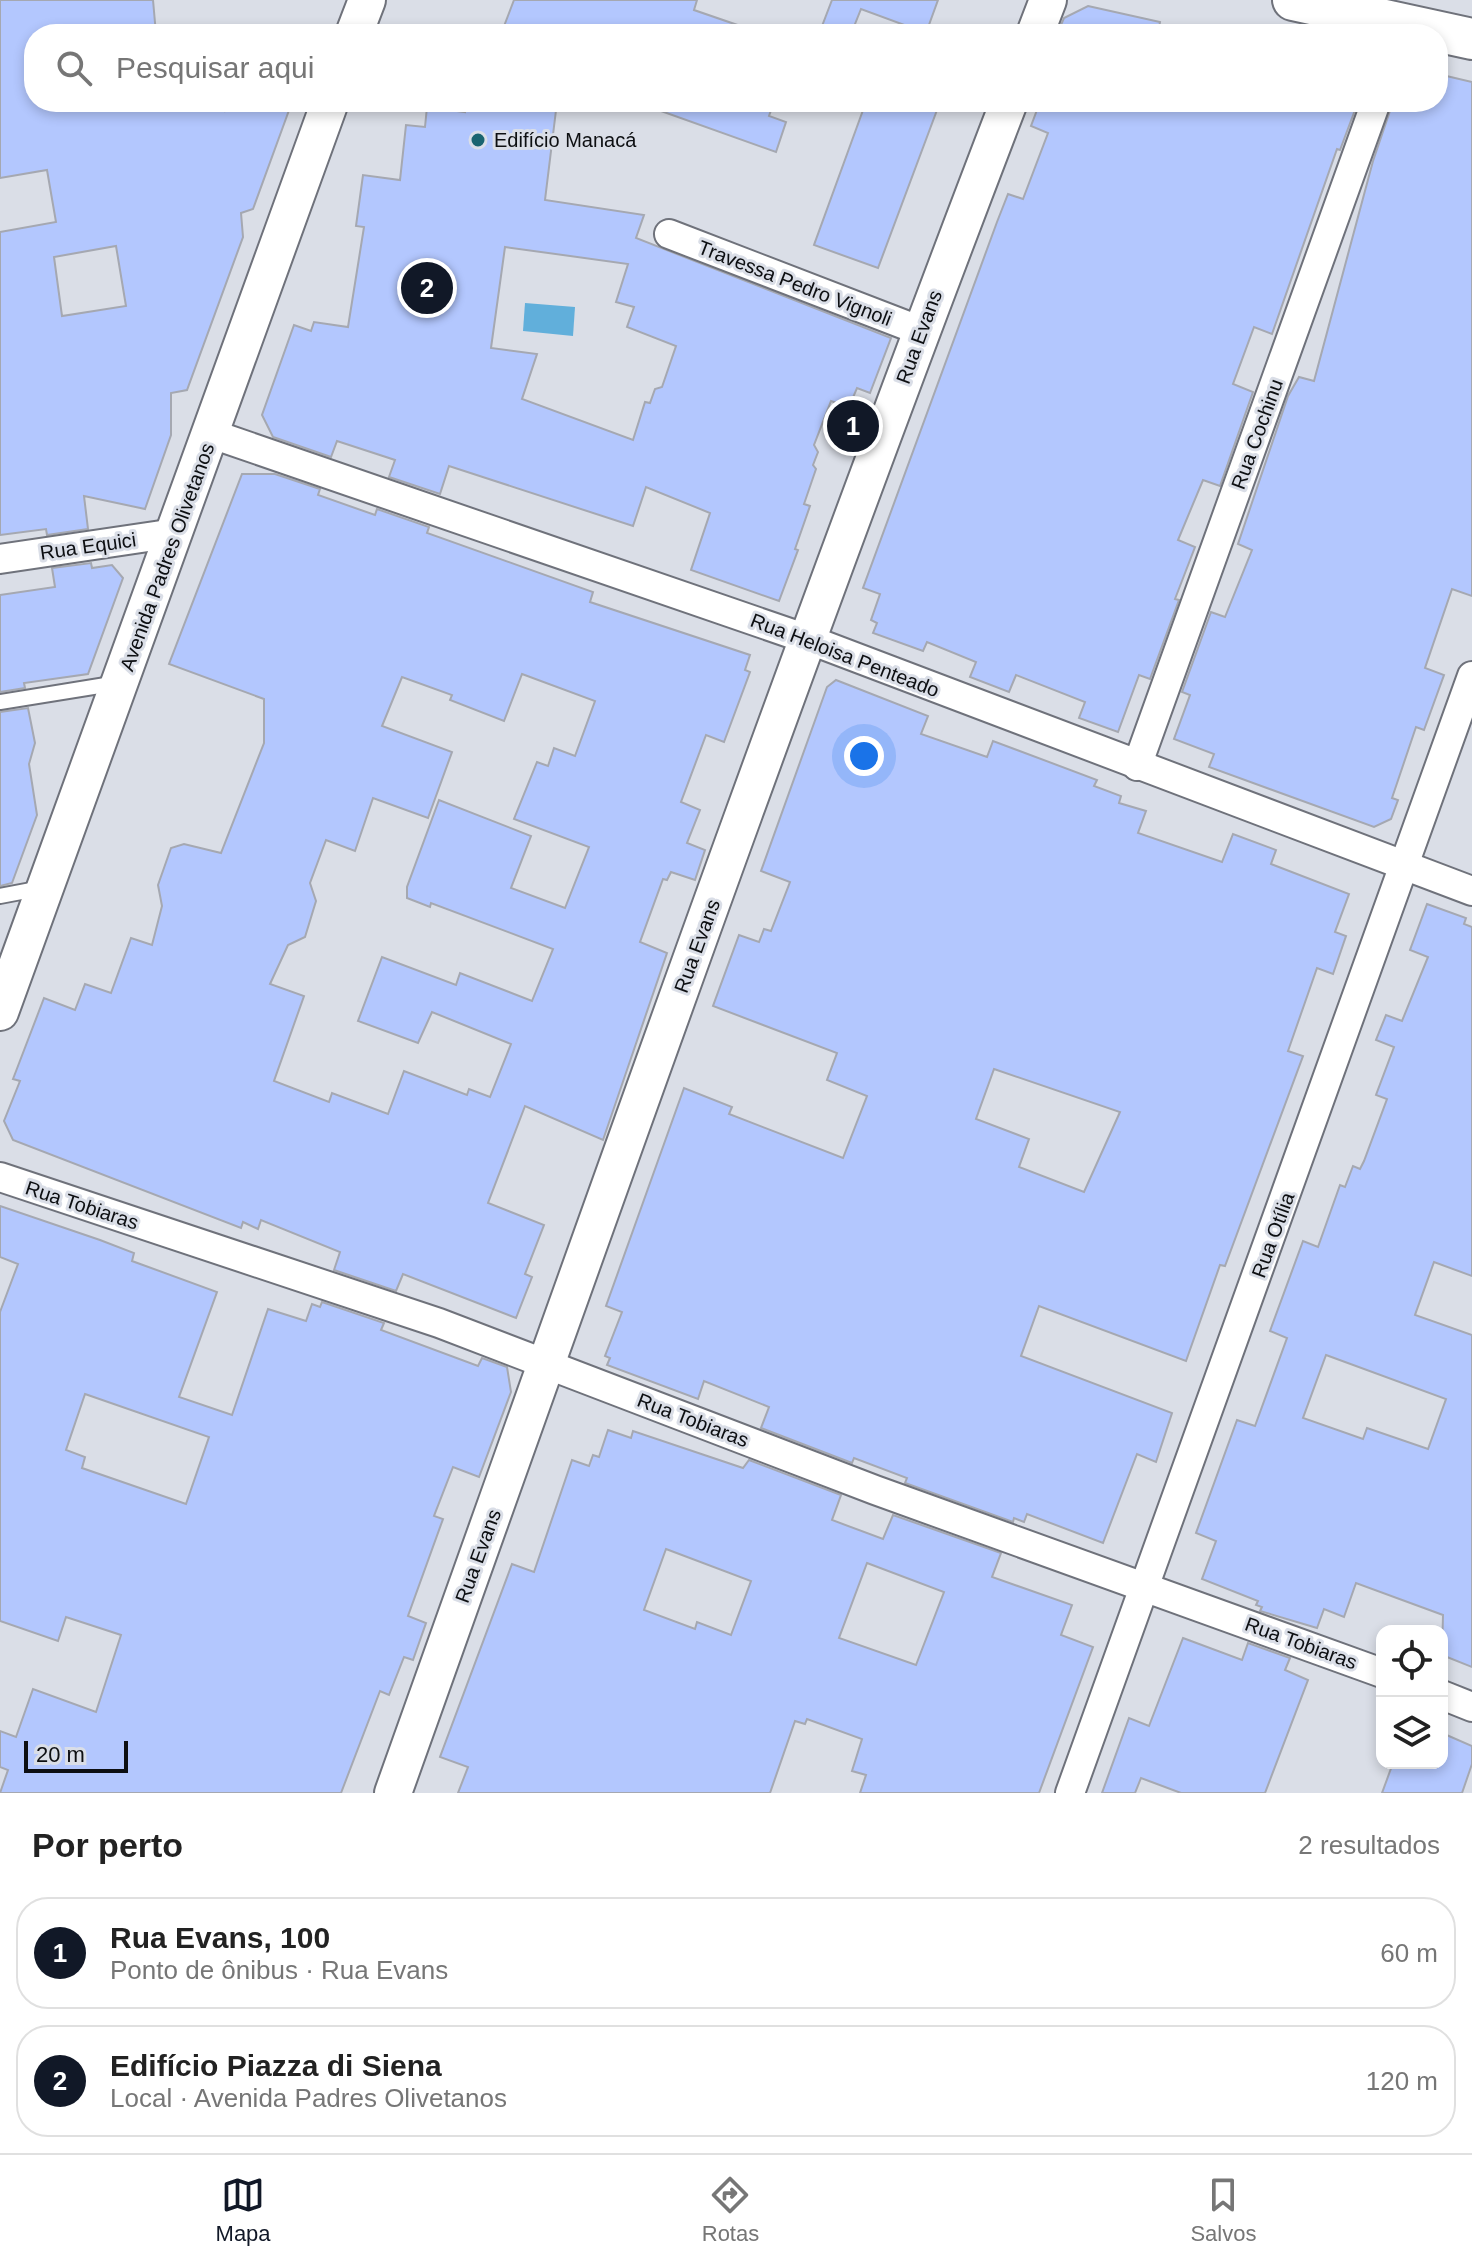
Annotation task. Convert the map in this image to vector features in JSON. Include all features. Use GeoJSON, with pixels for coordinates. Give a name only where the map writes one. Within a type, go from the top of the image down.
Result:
{"type":"FeatureCollection","features":[{"type":"Feature","properties":{"kind":"main road"},"geometry":{"type":"LineString","coordinates":[[1293,0],[1384,24]]}},
{"type":"Feature","properties":{"kind":"main road"},"geometry":{"type":"LineString","coordinates":[[1448,36],[1472,39]]}},
{"type":"Feature","properties":{"kind":"street"},"geometry":{"type":"LineString","coordinates":[[358,24],[367,0]]}},
{"type":"Feature","properties":{"kind":"street"},"geometry":{"type":"LineString","coordinates":[[1039,24],[1048,0]]}},
{"type":"Feature","properties":{"kind":"street","name":"Avenida Padres Olivetanos"},"geometry":{"type":"LineString","coordinates":[[0,1012],[326,112]]}},
{"type":"Feature","properties":{"kind":"street","name":"Rua Evans"},"geometry":{"type":"LineString","coordinates":[[393,1793],[583,1257],[921,331],[1005,112]]}},
{"type":"Feature","properties":{"kind":"street","name":"Rua Cochinu"},"geometry":{"type":"LineString","coordinates":[[1137,766],[1372,112]]}},
{"type":"Feature","properties":{"kind":"street","name":"Travessa Pedro Vignoli"},"geometry":{"type":"LineString","coordinates":[[669,234],[921,331]]}},
{"type":"Feature","properties":{"kind":"street","name":"Rua Heloisa Penteado"},"geometry":{"type":"LineString","coordinates":[[212,434],[810,640],[1472,891]]}},
{"type":"Feature","properties":{"kind":"street","name":"Rua Equici"},"geometry":{"type":"LineString","coordinates":[[0,559],[175,533]]}},
{"type":"Feature","properties":{"kind":"street","name":"Rua Otília"},"geometry":{"type":"LineString","coordinates":[[1070,1793],[1472,676]]}},
{"type":"Feature","properties":{"kind":"street","name":"Rua Tobiaras"},"geometry":{"type":"LineString","coordinates":[[0,1177],[439,1323],[875,1490],[1144,1584],[1376,1671]]}},
{"type":"Feature","properties":{"kind":"street"},"geometry":{"type":"LineString","coordinates":[[1447,1697],[1472,1707]]}},
{"type":"Feature","properties":{"kind":"lane"},"geometry":{"type":"LineString","coordinates":[[0,702],[121,683]]}},
{"type":"Feature","properties":{"kind":"lane"},"geometry":{"type":"LineString","coordinates":[[0,896],[47,887]]}},
{"type":"Feature","properties":{"kind":"water"},"geometry":{"type":"Polygon","coordinates":[[[525,303],[575,307],[573,336],[523,331],[525,303]]]}},
{"type":"Feature","properties":{"kind":"building"},"geometry":{"type":"Polygon","coordinates":[[[0,0],[153,0],[155,24],[24,24],[24,112],[288,112],[253,209],[241,213],[243,237],[187,390],[171,393],[171,435],[145,509],[84,496],[88,529],[47,535],[46,529],[0,535],[0,232],[56,222],[47,170],[0,178],[0,0]],[[116,246],[54,257],[62,316],[126,306],[116,246]]]}},
{"type":"Feature","properties":{"kind":"building"},"geometry":{"type":"Polygon","coordinates":[[[514,0],[697,0],[694,10],[735,24],[505,24],[514,0]]]}},
{"type":"Feature","properties":{"kind":"building"},"geometry":{"type":"Polygon","coordinates":[[[832,0],[938,0],[929,24],[902,24],[861,9],[855,24],[823,24],[832,0]]]}},
{"type":"Feature","properties":{"kind":"building"},"geometry":{"type":"Polygon","coordinates":[[[1088,6],[1160,22],[1061,24],[1064,18],[1088,6]]]}},
{"type":"Feature","properties":{"kind":"building"},"geometry":{"type":"Polygon","coordinates":[[[1448,76],[1472,82],[1472,596],[1452,589],[1425,668],[1444,675],[1424,730],[1416,727],[1392,798],[1398,800],[1391,819],[1374,827],[1209,767],[1214,754],[1174,739],[1190,695],[1182,692],[1211,612],[1225,617],[1252,550],[1238,544],[1288,396],[1299,377],[1314,381],[1373,161],[1390,112],[1448,112],[1448,76]]]}},
{"type":"Feature","properties":{"kind":"building"},"geometry":{"type":"Polygon","coordinates":[[[426,112],[556,112],[545,200],[644,215],[636,238],[891,338],[870,393],[857,388],[849,407],[831,401],[814,445],[818,452],[813,465],[816,469],[804,504],[810,506],[779,601],[691,570],[710,513],[646,487],[633,526],[449,466],[440,494],[389,477],[395,460],[337,441],[331,457],[273,437],[262,415],[294,325],[311,331],[314,322],[348,327],[364,227],[356,226],[363,175],[400,180],[406,125],[425,127],[426,112]],[[505,247],[491,348],[537,354],[522,399],[633,440],[645,402],[650,403],[655,389],[662,387],[676,346],[627,327],[634,307],[616,302],[628,264],[505,247]]]}},
{"type":"Feature","properties":{"kind":"building"},"geometry":{"type":"Polygon","coordinates":[[[664,112],[770,112],[769,116],[786,122],[776,152],[664,112]]]}},
{"type":"Feature","properties":{"kind":"building"},"geometry":{"type":"Polygon","coordinates":[[[862,112],[936,112],[878,268],[814,245],[862,112]]]}},
{"type":"Feature","properties":{"kind":"building"},"geometry":{"type":"Polygon","coordinates":[[[1036,112],[1354,112],[1340,150],[1337,149],[1272,334],[1254,327],[1233,384],[1253,392],[1220,486],[1203,480],[1178,540],[1195,547],[1175,599],[1179,600],[1150,679],[1139,675],[1118,732],[1079,718],[1085,702],[1016,675],[1009,692],[970,677],[976,662],[927,642],[923,651],[873,633],[877,623],[871,620],[880,594],[863,588],[1008,194],[1023,199],[1048,133],[1031,126],[1036,112]]]}},
{"type":"Feature","properties":{"kind":"building"},"geometry":{"type":"Polygon","coordinates":[[[242,474],[275,474],[320,489],[318,495],[375,515],[377,509],[429,527],[427,533],[593,592],[590,602],[750,655],[745,670],[750,672],[724,742],[706,735],[681,802],[700,810],[687,843],[705,850],[695,880],[671,872],[667,880],[663,879],[640,942],[667,953],[603,1140],[525,1106],[488,1203],[544,1225],[525,1274],[532,1277],[516,1318],[403,1274],[396,1291],[334,1270],[340,1252],[261,1220],[258,1229],[243,1222],[241,1228],[13,1140],[4,1121],[20,1081],[13,1079],[44,998],[75,1010],[85,984],[111,993],[131,938],[152,945],[162,906],[158,885],[171,848],[184,844],[221,853],[264,743],[264,699],[169,664],[242,474]],[[522,674],[504,721],[450,700],[452,695],[402,677],[382,726],[452,752],[428,818],[373,798],[355,851],[326,840],[310,883],[316,901],[305,937],[288,945],[270,984],[304,996],[274,1081],[329,1102],[332,1093],[388,1114],[404,1071],[467,1095],[469,1089],[490,1097],[511,1044],[432,1012],[418,1043],[358,1021],[382,957],[456,985],[460,973],[532,1001],[553,949],[431,903],[430,907],[407,898],[407,887],[439,800],[531,836],[511,888],[565,908],[589,847],[514,819],[537,762],[548,766],[554,748],[575,756],[595,701],[522,674]]]}},
{"type":"Feature","properties":{"kind":"building"},"geometry":{"type":"Polygon","coordinates":[[[91,563],[92,568],[112,565],[123,578],[88,674],[24,683],[25,688],[0,692],[0,595],[55,587],[52,568],[91,563]]]}},
{"type":"Feature","properties":{"kind":"building"},"geometry":{"type":"Polygon","coordinates":[[[836,680],[928,716],[921,734],[987,757],[993,741],[1097,780],[1094,786],[1121,796],[1119,803],[1146,811],[1138,833],[1222,862],[1233,834],[1276,850],[1271,864],[1349,894],[1335,932],[1346,936],[1333,974],[1317,968],[1288,1051],[1303,1056],[1225,1266],[1220,1265],[1186,1361],[1039,1306],[1021,1356],[1172,1413],[1156,1462],[1137,1454],[1103,1543],[1027,1514],[1024,1522],[1014,1518],[1013,1522],[905,1483],[907,1478],[854,1458],[852,1463],[761,1428],[769,1407],[704,1381],[698,1399],[607,1365],[610,1358],[605,1356],[622,1312],[606,1306],[684,1088],[732,1107],[729,1114],[843,1158],[867,1096],[827,1080],[837,1053],[713,1006],[739,935],[759,942],[764,929],[771,931],[790,882],[761,871],[827,687],[836,680]],[[994,1069],[976,1119],[1029,1139],[1019,1167],[1084,1192],[1120,1112],[994,1069]]]}},
{"type":"Feature","properties":{"kind":"building"},"geometry":{"type":"Polygon","coordinates":[[[28,708],[35,743],[29,764],[37,815],[12,883],[0,886],[0,712],[28,708]]]}},
{"type":"Feature","properties":{"kind":"building"},"geometry":{"type":"Polygon","coordinates":[[[1427,904],[1466,918],[1464,924],[1472,927],[1472,1276],[1434,1262],[1415,1315],[1472,1335],[1472,1667],[1448,1657],[1448,1625],[1443,1625],[1443,1615],[1356,1583],[1344,1617],[1324,1609],[1317,1628],[1260,1611],[1262,1607],[1256,1605],[1258,1601],[1202,1579],[1216,1541],[1196,1533],[1237,1420],[1255,1426],[1287,1338],[1270,1331],[1303,1241],[1318,1247],[1340,1185],[1345,1187],[1353,1166],[1360,1169],[1387,1099],[1376,1095],[1394,1047],[1376,1040],[1386,1015],[1402,1021],[1428,957],[1410,950],[1427,904]],[[1326,1355],[1303,1418],[1363,1439],[1367,1428],[1428,1449],[1446,1399],[1326,1355]]]}},
{"type":"Feature","properties":{"kind":"building"},"geometry":{"type":"Polygon","coordinates":[[[0,1206],[134,1253],[132,1261],[217,1292],[179,1397],[232,1415],[268,1309],[306,1321],[312,1304],[320,1307],[322,1302],[384,1323],[381,1330],[478,1366],[482,1358],[507,1367],[511,1392],[479,1477],[453,1467],[434,1516],[443,1519],[408,1616],[426,1623],[413,1660],[404,1657],[389,1695],[380,1691],[341,1793],[0,1793],[8,1770],[0,1767],[0,1731],[16,1737],[33,1689],[96,1712],[121,1635],[66,1617],[58,1641],[0,1621],[0,1312],[18,1264],[0,1257],[0,1206]],[[85,1394],[66,1450],[85,1457],[82,1468],[186,1504],[209,1437],[85,1394]]]}},
{"type":"Feature","properties":{"kind":"building"},"geometry":{"type":"Polygon","coordinates":[[[608,1430],[631,1438],[633,1431],[743,1468],[749,1460],[841,1495],[832,1520],[883,1539],[893,1515],[1001,1553],[992,1577],[1072,1605],[1061,1635],[1093,1647],[1039,1793],[860,1793],[866,1775],[852,1771],[862,1739],[807,1719],[805,1724],[795,1721],[770,1793],[458,1793],[468,1767],[440,1757],[512,1564],[534,1572],[572,1460],[589,1466],[593,1455],[599,1457],[608,1430]],[[666,1549],[644,1610],[695,1629],[697,1622],[731,1635],[751,1581],[666,1549]],[[867,1563],[839,1638],[916,1665],[944,1592],[867,1563]]]}},
{"type":"Feature","properties":{"kind":"building"},"geometry":{"type":"Polygon","coordinates":[[[1183,1638],[1242,1660],[1248,1643],[1290,1658],[1285,1670],[1308,1680],[1265,1793],[1181,1793],[1141,1778],[1135,1793],[1102,1793],[1129,1718],[1149,1726],[1183,1638]]]}},
{"type":"Feature","properties":{"kind":"building"},"geometry":{"type":"Polygon","coordinates":[[[1448,1736],[1472,1746],[1472,1764],[1462,1793],[1382,1793],[1391,1769],[1448,1769],[1448,1736]]]}},
{"type":"Feature","properties":{"kind":"place","name":"Edifício Manacá"},"geometry":{"type":"Point","coordinates":[478,140]}},
{"type":"Feature","properties":{"kind":"place","name":"Edifício Piazza di Siena"},"geometry":{"type":"Point","coordinates":[427,288]}},
{"type":"Feature","properties":{"kind":"place","name":"Rua Evans, 100"},"geometry":{"type":"Point","coordinates":[853,426]}}]}
